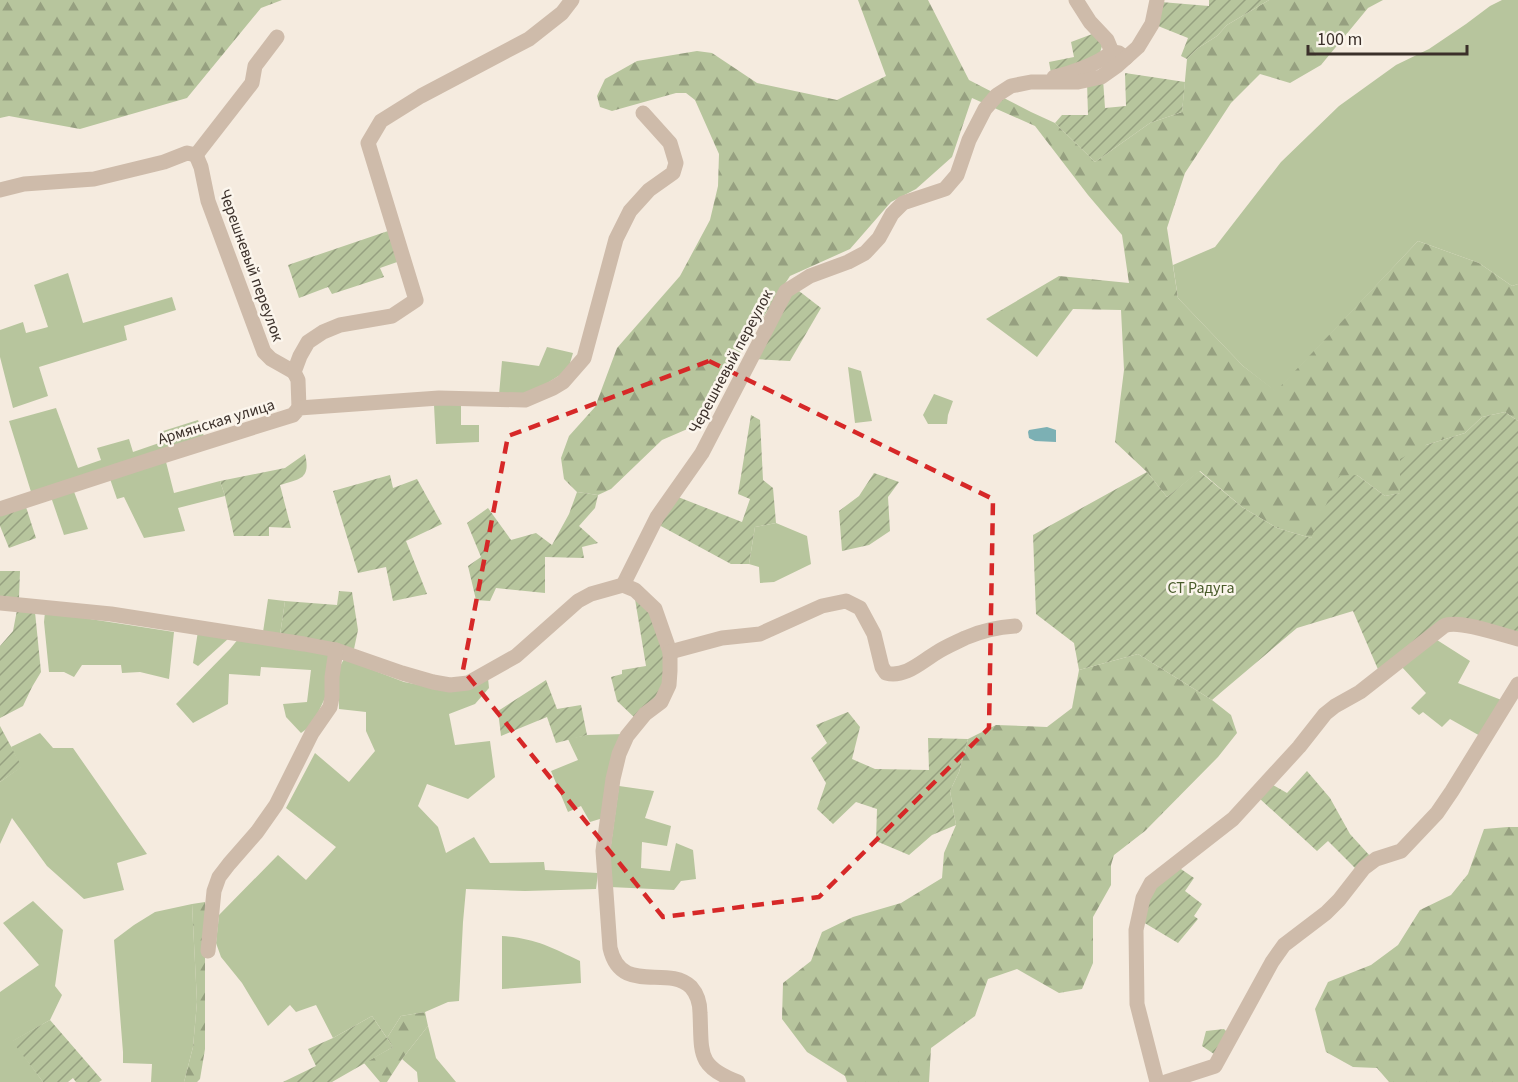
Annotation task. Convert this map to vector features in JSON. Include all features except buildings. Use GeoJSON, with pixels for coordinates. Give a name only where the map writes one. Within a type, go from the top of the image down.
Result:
{"type":"FeatureCollection","features":[{"type":"Feature","properties":{"kind":"street","name":"Черешневый переулок"},"geometry":{"type":"LineString","coordinates":[[196,155],[201,167],[208,201],[264,352],[271,359],[294,372],[308,342],[323,332],[340,325],[392,316],[417,300],[368,143],[381,121],[421,96],[529,39],[562,13],[572,0]]}},
{"type":"Feature","properties":{"kind":"street"},"geometry":{"type":"LineString","coordinates":[[1076,0],[1090,22],[1119,55]]}},
{"type":"Feature","properties":{"kind":"street","name":"Черешневый переулок"},"geometry":{"type":"LineString","coordinates":[[623,585],[657,517],[702,453],[786,291],[810,276],[865,253],[879,238],[892,214],[903,203],[945,189],[957,175],[969,140],[985,109],[997,95],[1011,86],[1068,74],[1138,47],[1152,24],[1157,0]]}},
{"type":"Feature","properties":{"kind":"street"},"geometry":{"type":"LineString","coordinates":[[0,190],[24,184],[94,179],[164,162],[187,153],[196,155],[252,83],[255,66],[277,37]]}},
{"type":"Feature","properties":{"kind":"street","name":"Армянская улица"},"geometry":{"type":"LineString","coordinates":[[0,509],[293,416],[299,408],[440,398],[525,400],[563,382],[584,358],[616,239],[630,211],[649,190],[673,173],[676,163],[670,143],[643,113]]}},
{"type":"Feature","properties":{"kind":"street"},"geometry":{"type":"LineString","coordinates":[[294,372],[298,380],[299,408]]}},
{"type":"Feature","properties":{"kind":"street"},"geometry":{"type":"LineString","coordinates":[[0,603],[111,614],[336,650],[402,673],[450,685],[468,683],[516,656],[578,601],[591,594],[623,585],[635,590],[655,609],[670,652],[669,685],[661,702],[645,714],[627,736],[619,754],[613,778],[603,851],[610,948],[616,963],[629,974],[668,978],[683,981],[690,986],[699,1001],[702,1048],[707,1064],[723,1076],[738,1082]]}},
{"type":"Feature","properties":{"kind":"street"},"geometry":{"type":"LineString","coordinates":[[670,652],[722,638],[760,634],[822,606],[846,601],[860,608],[874,634],[882,667],[886,673],[892,674],[910,670],[938,651],[967,637],[998,627],[1015,626]]}},
{"type":"Feature","properties":{"kind":"street"},"geometry":{"type":"LineString","coordinates":[[1157,1082],[1137,1004],[1136,930],[1143,898],[1151,883],[1233,819],[1335,706],[1360,692],[1444,626],[1450,623],[1462,624],[1518,639]]}},
{"type":"Feature","properties":{"kind":"street"},"geometry":{"type":"LineString","coordinates":[[208,951],[214,891],[219,877],[257,832],[276,805],[312,733],[330,707],[336,650]]}},
{"type":"Feature","properties":{"kind":"street"},"geometry":{"type":"LineString","coordinates":[[1166,1082],[1215,1066],[1272,962],[1284,945],[1332,906],[1364,868],[1376,860],[1401,852],[1437,813],[1518,684]]}},
{"type":"Feature","properties":{"kind":"highlighted area"},"geometry":{"type":"Polygon","coordinates":[[[709,361],[993,499],[989,728],[819,897],[663,917],[463,670],[508,436],[709,361]]]}},
{"type":"Feature","properties":{"kind":"green space"},"geometry":{"type":"Polygon","coordinates":[[[0,0],[282,0],[261,8],[187,98],[80,129],[9,116],[0,118],[0,0]]]}},
{"type":"Feature","properties":{"kind":"green space"},"geometry":{"type":"Polygon","coordinates":[[[858,0],[928,0],[969,80],[1055,123],[1095,162],[1150,123],[1182,112],[1187,59],[1198,48],[1217,36],[1227,25],[1269,0],[1383,0],[1368,8],[1321,65],[1290,83],[1260,74],[1231,103],[1185,173],[1167,228],[1178,298],[1243,366],[1276,391],[1418,241],[1479,263],[1512,286],[1518,284],[1518,421],[1505,412],[1482,417],[1465,433],[1426,445],[1401,493],[1385,496],[1357,475],[1311,538],[1277,528],[1242,507],[1200,471],[1167,497],[1147,472],[1115,442],[1124,370],[1121,310],[1073,309],[1037,357],[986,319],[1059,276],[1129,283],[1122,235],[1035,126],[972,98],[952,157],[916,189],[891,202],[850,249],[790,276],[692,427],[662,440],[611,489],[598,495],[577,492],[564,479],[561,458],[569,436],[595,407],[617,348],[680,276],[710,220],[718,186],[719,154],[695,100],[686,93],[676,93],[612,111],[600,107],[597,96],[605,79],[637,61],[697,51],[712,53],[757,83],[837,100],[886,76],[858,0]]]}},
{"type":"Feature","properties":{"kind":"green space"},"geometry":{"type":"Polygon","coordinates":[[[1209,0],[1269,0],[1227,25],[1217,36],[1198,48],[1187,59],[1181,56],[1188,38],[1158,26],[1161,2],[1209,6],[1209,0]]]}},
{"type":"Feature","properties":{"kind":"green space"},"geometry":{"type":"Polygon","coordinates":[[[1502,0],[1518,0],[1518,284],[1512,286],[1479,263],[1418,241],[1276,392],[1243,366],[1178,298],[1173,265],[1215,247],[1281,162],[1339,106],[1396,65],[1429,49],[1502,0]]]}},
{"type":"Feature","properties":{"kind":"green space"},"geometry":{"type":"Polygon","coordinates":[[[1095,33],[1102,46],[1099,56],[1051,73],[1049,62],[1074,57],[1071,42],[1095,33]]]}},
{"type":"Feature","properties":{"kind":"green space"},"geometry":{"type":"Polygon","coordinates":[[[1125,73],[1185,82],[1182,112],[1150,123],[1095,162],[1055,123],[1062,115],[1088,115],[1087,82],[1103,79],[1105,108],[1126,106],[1125,73]]]}},
{"type":"Feature","properties":{"kind":"green space"},"geometry":{"type":"Polygon","coordinates":[[[391,230],[400,261],[380,268],[384,277],[332,294],[328,287],[299,298],[288,265],[391,230]]]}},
{"type":"Feature","properties":{"kind":"green space"},"geometry":{"type":"Polygon","coordinates":[[[68,273],[83,323],[172,297],[176,310],[124,326],[127,340],[39,367],[48,396],[13,408],[0,357],[0,330],[23,322],[26,333],[48,327],[34,285],[68,273]]]}},
{"type":"Feature","properties":{"kind":"green space"},"geometry":{"type":"Polygon","coordinates":[[[799,291],[821,308],[790,361],[754,359],[789,296],[799,291]]]}},
{"type":"Feature","properties":{"kind":"green space"},"geometry":{"type":"Polygon","coordinates":[[[547,347],[573,353],[568,370],[527,396],[499,395],[502,361],[539,366],[547,347]]]}},
{"type":"Feature","properties":{"kind":"green space"},"geometry":{"type":"Polygon","coordinates":[[[848,367],[861,371],[872,421],[855,423],[848,367]]]}},
{"type":"Feature","properties":{"kind":"green space"},"geometry":{"type":"Polygon","coordinates":[[[934,394],[953,401],[947,424],[928,424],[923,415],[934,394]]]}},
{"type":"Feature","properties":{"kind":"green space"},"geometry":{"type":"Polygon","coordinates":[[[461,404],[461,425],[479,425],[479,442],[436,444],[434,405],[461,404]]]}},
{"type":"Feature","properties":{"kind":"green space"},"geometry":{"type":"Polygon","coordinates":[[[56,408],[78,468],[101,460],[97,448],[129,439],[133,452],[162,442],[160,432],[198,420],[205,439],[32,495],[9,421],[56,408]]]}},
{"type":"Feature","properties":{"kind":"green space","name":"СТ Радуга"},"geometry":{"type":"Polygon","coordinates":[[[1505,412],[1518,421],[1518,644],[1460,629],[1448,630],[1380,674],[1353,611],[1297,628],[1212,700],[1138,654],[1079,670],[1074,643],[1036,614],[1033,535],[1147,472],[1167,497],[1199,471],[1242,507],[1277,528],[1311,538],[1339,476],[1357,475],[1385,496],[1400,493],[1400,459],[1426,445],[1465,433],[1482,417],[1505,412]]]}},
{"type":"Feature","properties":{"kind":"green space"},"geometry":{"type":"Polygon","coordinates":[[[751,415],[760,420],[763,480],[773,488],[776,523],[755,527],[749,564],[731,564],[659,525],[678,497],[742,522],[750,499],[738,494],[751,415]]]}},
{"type":"Feature","properties":{"kind":"green space"},"geometry":{"type":"Polygon","coordinates":[[[305,454],[306,469],[302,477],[280,485],[291,528],[269,527],[269,536],[234,536],[220,481],[285,468],[305,454]]]}},
{"type":"Feature","properties":{"kind":"green space"},"geometry":{"type":"Polygon","coordinates":[[[165,458],[174,493],[220,481],[225,496],[178,508],[185,531],[144,538],[124,497],[117,499],[109,476],[165,458]]]}},
{"type":"Feature","properties":{"kind":"green space"},"geometry":{"type":"Polygon","coordinates":[[[874,473],[899,482],[888,497],[890,531],[869,545],[842,551],[839,511],[859,496],[874,473]]]}},
{"type":"Feature","properties":{"kind":"green space"},"geometry":{"type":"Polygon","coordinates":[[[390,475],[393,488],[417,479],[442,524],[406,541],[427,594],[393,601],[386,567],[358,573],[333,491],[390,475]]]}},
{"type":"Feature","properties":{"kind":"green space"},"geometry":{"type":"Polygon","coordinates":[[[73,489],[88,529],[64,535],[51,497],[73,489]]]}},
{"type":"Feature","properties":{"kind":"green space"},"geometry":{"type":"Polygon","coordinates":[[[577,492],[598,495],[595,508],[579,526],[598,543],[582,547],[584,558],[545,557],[545,593],[496,588],[490,601],[476,600],[468,566],[481,557],[467,523],[488,508],[511,540],[536,533],[552,545],[569,514],[577,492]]]}},
{"type":"Feature","properties":{"kind":"green space"},"geometry":{"type":"Polygon","coordinates":[[[26,507],[36,538],[9,548],[0,526],[0,514],[26,507]]]}},
{"type":"Feature","properties":{"kind":"green space"},"geometry":{"type":"Polygon","coordinates":[[[776,523],[807,536],[811,564],[774,582],[760,583],[759,567],[749,564],[755,527],[776,523]]]}},
{"type":"Feature","properties":{"kind":"green space"},"geometry":{"type":"Polygon","coordinates":[[[0,571],[20,571],[19,598],[0,596],[0,571]]]}},
{"type":"Feature","properties":{"kind":"green space"},"geometry":{"type":"Polygon","coordinates":[[[339,591],[352,592],[358,630],[354,649],[280,635],[285,601],[337,605],[339,591]]]}},
{"type":"Feature","properties":{"kind":"green space"},"geometry":{"type":"Polygon","coordinates":[[[634,593],[649,609],[665,659],[665,686],[636,719],[617,701],[611,677],[622,674],[622,670],[646,666],[634,593]]]}},
{"type":"Feature","properties":{"kind":"green space"},"geometry":{"type":"Polygon","coordinates":[[[268,599],[285,601],[280,635],[263,632],[268,599]]]}},
{"type":"Feature","properties":{"kind":"green space"},"geometry":{"type":"Polygon","coordinates":[[[17,610],[35,612],[41,672],[23,706],[0,718],[0,646],[13,631],[17,610]]]}},
{"type":"Feature","properties":{"kind":"green space"},"geometry":{"type":"Polygon","coordinates":[[[45,612],[174,632],[169,679],[140,672],[122,673],[121,665],[82,665],[74,677],[64,672],[49,672],[45,612]]]}},
{"type":"Feature","properties":{"kind":"green space"},"geometry":{"type":"Polygon","coordinates":[[[198,631],[229,638],[198,666],[193,663],[198,631]]]}},
{"type":"Feature","properties":{"kind":"green space"},"geometry":{"type":"Polygon","coordinates":[[[239,638],[333,653],[325,698],[312,725],[301,733],[286,717],[283,704],[307,702],[311,670],[261,667],[260,676],[229,674],[228,704],[193,723],[176,704],[239,638]]]}},
{"type":"Feature","properties":{"kind":"green space"},"geometry":{"type":"Polygon","coordinates":[[[1437,640],[1470,661],[1458,683],[1504,701],[1482,737],[1450,719],[1442,727],[1423,712],[1419,715],[1411,708],[1426,693],[1401,666],[1437,640]]]}},
{"type":"Feature","properties":{"kind":"green space"},"geometry":{"type":"Polygon","coordinates":[[[1138,654],[1212,700],[1231,715],[1237,733],[1218,757],[1145,831],[1114,855],[1111,865],[1111,885],[1093,917],[1093,963],[1082,989],[1059,993],[1017,969],[988,979],[975,1016],[931,1048],[929,1082],[847,1082],[845,1076],[807,1052],[782,1019],[783,983],[811,961],[822,932],[853,917],[901,903],[942,878],[944,853],[956,825],[950,791],[959,772],[968,739],[996,725],[1047,727],[1072,708],[1079,670],[1138,654]]]}},
{"type":"Feature","properties":{"kind":"green space"},"geometry":{"type":"Polygon","coordinates":[[[344,659],[404,682],[451,691],[488,678],[489,688],[475,704],[449,714],[455,745],[490,741],[495,777],[468,799],[427,784],[418,806],[438,827],[446,853],[474,837],[490,863],[544,862],[545,870],[598,873],[596,889],[525,891],[466,889],[459,1001],[448,1002],[425,1012],[401,1016],[387,1038],[372,1016],[333,1038],[316,1005],[296,1012],[290,1005],[268,1026],[242,983],[221,957],[216,943],[219,915],[278,855],[306,880],[336,847],[286,808],[315,753],[349,782],[375,751],[366,731],[366,712],[339,709],[338,670],[344,659]]]}},
{"type":"Feature","properties":{"kind":"green space"},"geometry":{"type":"Polygon","coordinates":[[[546,680],[557,709],[581,705],[587,735],[556,743],[547,717],[501,736],[498,711],[546,680]]]}},
{"type":"Feature","properties":{"kind":"green space"},"geometry":{"type":"Polygon","coordinates":[[[848,712],[860,727],[852,759],[875,769],[929,770],[928,738],[968,739],[959,772],[950,791],[956,825],[932,835],[909,855],[876,841],[877,809],[856,802],[833,824],[817,809],[826,783],[811,758],[827,743],[816,725],[848,712]]]}},
{"type":"Feature","properties":{"kind":"green space"},"geometry":{"type":"Polygon","coordinates":[[[0,726],[22,767],[0,782],[0,726]]]}},
{"type":"Feature","properties":{"kind":"green space"},"geometry":{"type":"Polygon","coordinates":[[[40,733],[53,748],[73,748],[147,854],[117,863],[124,890],[84,899],[47,866],[12,818],[0,844],[0,782],[21,767],[11,747],[40,733]]]}},
{"type":"Feature","properties":{"kind":"green space"},"geometry":{"type":"Polygon","coordinates":[[[625,734],[603,818],[590,822],[581,806],[568,812],[551,771],[578,760],[568,739],[587,735],[625,734]]]}},
{"type":"Feature","properties":{"kind":"green space"},"geometry":{"type":"Polygon","coordinates":[[[1307,771],[1330,798],[1350,834],[1370,856],[1356,869],[1328,841],[1317,851],[1259,798],[1273,785],[1287,793],[1307,771]]]}},
{"type":"Feature","properties":{"kind":"green space"},"geometry":{"type":"Polygon","coordinates":[[[619,786],[654,791],[645,818],[671,826],[667,846],[642,842],[641,868],[670,871],[676,843],[693,850],[696,879],[681,881],[674,890],[610,887],[610,852],[619,786]]]}},
{"type":"Feature","properties":{"kind":"green space"},"geometry":{"type":"Polygon","coordinates":[[[1518,827],[1518,1082],[1389,1082],[1377,1068],[1353,1067],[1326,1052],[1315,1009],[1328,982],[1371,965],[1398,945],[1420,910],[1451,895],[1468,874],[1484,829],[1518,827]]]}},
{"type":"Feature","properties":{"kind":"green space"},"geometry":{"type":"Polygon","coordinates":[[[1178,867],[1194,878],[1185,891],[1202,904],[1194,916],[1198,919],[1178,943],[1143,922],[1153,889],[1178,867]]]}},
{"type":"Feature","properties":{"kind":"green space"},"geometry":{"type":"Polygon","coordinates":[[[33,901],[63,930],[55,986],[62,995],[50,1020],[13,1041],[43,1082],[0,1082],[0,992],[39,965],[3,923],[33,901]]]}},
{"type":"Feature","properties":{"kind":"green space"},"geometry":{"type":"Polygon","coordinates":[[[205,902],[205,1049],[200,1079],[197,1082],[184,1082],[193,1047],[197,1002],[192,904],[205,902]]]}},
{"type":"Feature","properties":{"kind":"green space"},"geometry":{"type":"Polygon","coordinates":[[[192,904],[197,1002],[193,1047],[184,1082],[151,1082],[152,1064],[123,1063],[114,940],[155,912],[192,904]]]}},
{"type":"Feature","properties":{"kind":"green space"},"geometry":{"type":"Polygon","coordinates":[[[502,936],[533,941],[580,961],[581,983],[502,989],[502,936]]]}},
{"type":"Feature","properties":{"kind":"green space"},"geometry":{"type":"Polygon","coordinates":[[[425,1012],[428,1026],[387,1082],[380,1082],[364,1063],[393,1047],[387,1038],[401,1016],[425,1012]]]}},
{"type":"Feature","properties":{"kind":"green space"},"geometry":{"type":"Polygon","coordinates":[[[372,1016],[393,1047],[332,1082],[283,1082],[316,1066],[308,1049],[372,1016]]]}},
{"type":"Feature","properties":{"kind":"green space"},"geometry":{"type":"Polygon","coordinates":[[[50,1020],[102,1080],[76,1082],[73,1078],[68,1082],[43,1082],[12,1041],[50,1020]]]}},
{"type":"Feature","properties":{"kind":"green space"},"geometry":{"type":"Polygon","coordinates":[[[428,1026],[436,1058],[456,1082],[418,1082],[417,1072],[402,1059],[428,1026]]]}},
{"type":"Feature","properties":{"kind":"green space"},"geometry":{"type":"Polygon","coordinates":[[[1224,1029],[1229,1034],[1217,1056],[1202,1046],[1206,1031],[1224,1029]]]}},
{"type":"Feature","properties":{"kind":"water"},"geometry":{"type":"Polygon","coordinates":[[[1047,427],[1056,430],[1056,442],[1035,441],[1029,438],[1029,430],[1047,427]]]}}]}
